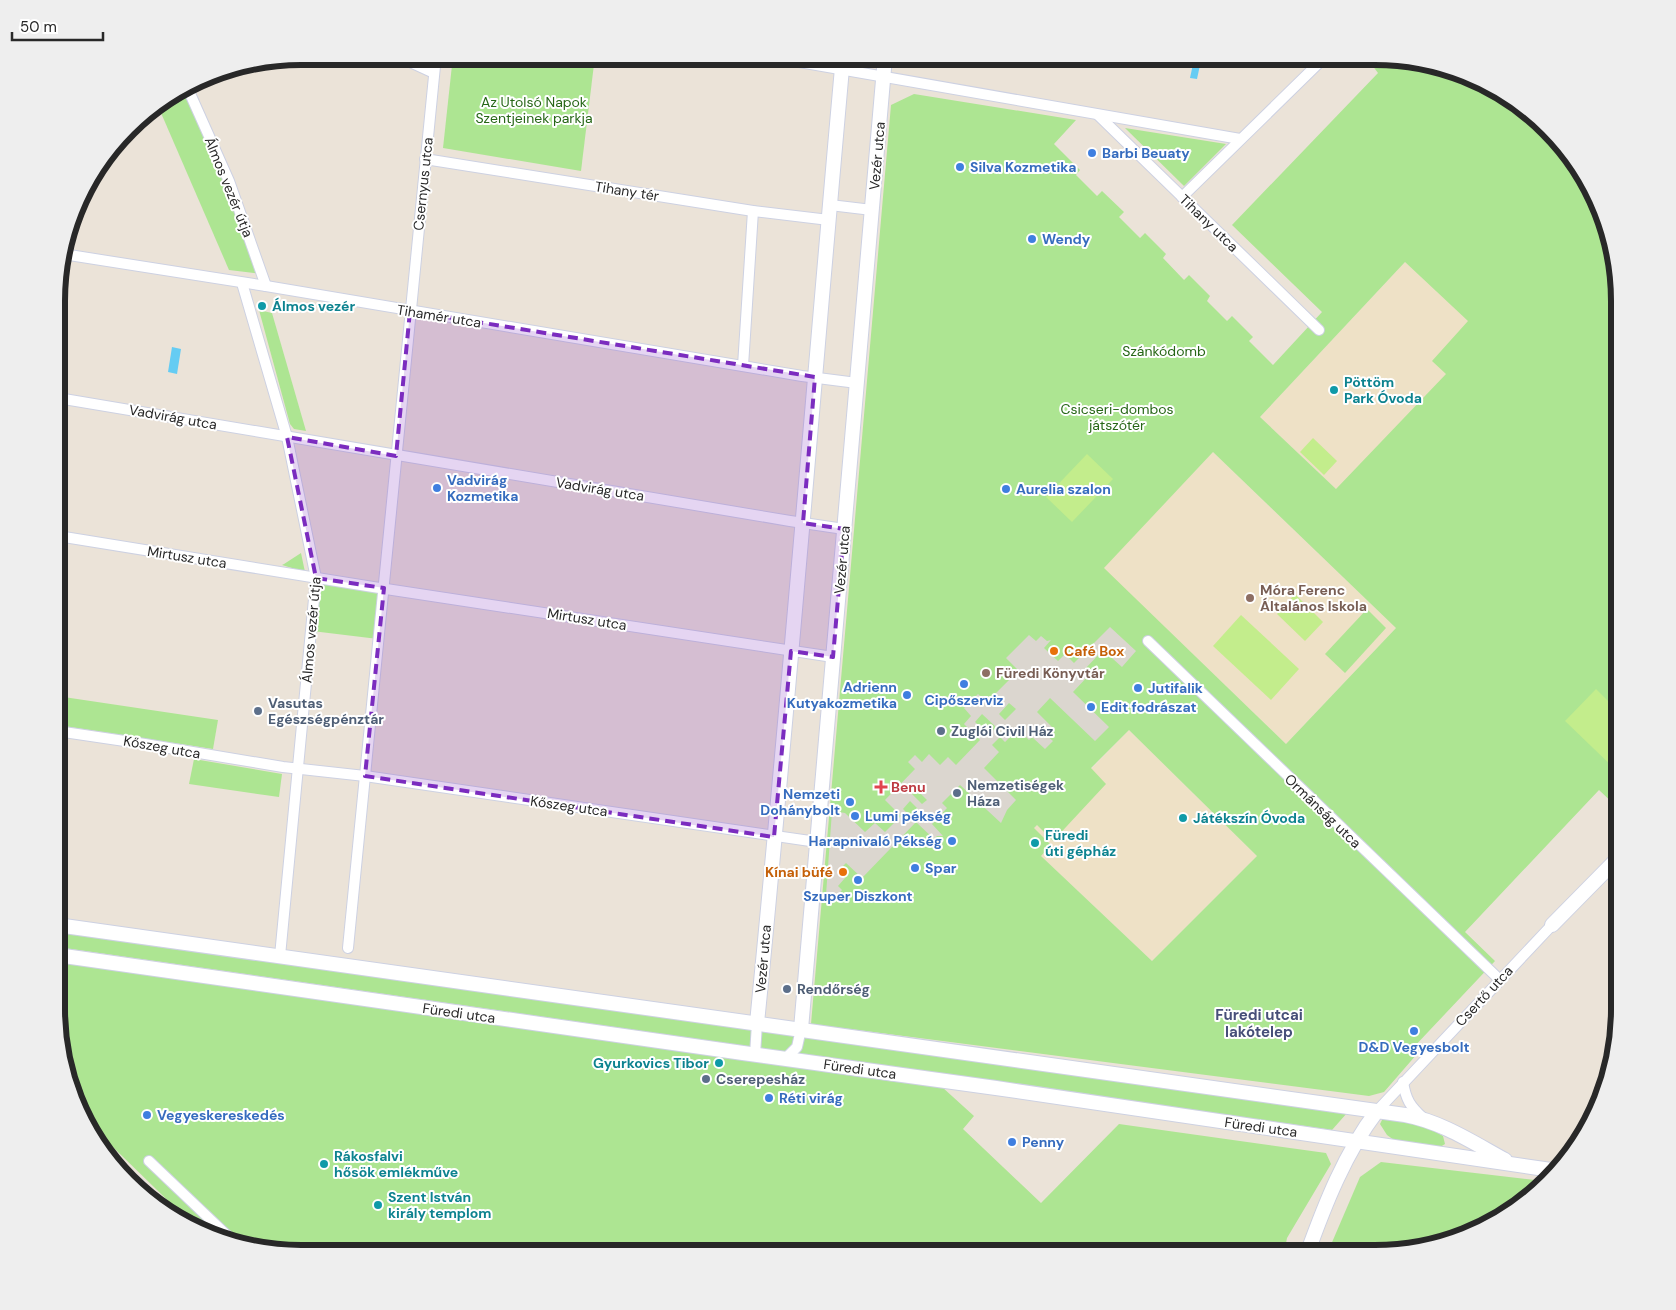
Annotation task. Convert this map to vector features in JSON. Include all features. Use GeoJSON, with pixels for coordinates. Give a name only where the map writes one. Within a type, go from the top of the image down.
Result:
{"type":"FeatureCollection","features":[{"type":"Feature","properties":{"kind":"main road","name":"Vezér utca"},"geometry":{"type":"LineString","coordinates":[[757,1023],[804,524],[829,220],[838,65]]}},
{"type":"Feature","properties":{"kind":"main road","name":"Vezér utca"},"geometry":{"type":"LineString","coordinates":[[801,1029],[885,65]]}},
{"type":"Feature","properties":{"kind":"main road","name":"Csertő utca"},"geometry":{"type":"LineString","coordinates":[[1552,925],[1611,865]]}},
{"type":"Feature","properties":{"kind":"main road","name":"Füredi utca"},"geometry":{"type":"LineString","coordinates":[[65,929],[280,956],[1423,1118],[1455,1131],[1514,1165]]}},
{"type":"Feature","properties":{"kind":"main road","name":"Füredi utca"},"geometry":{"type":"LineString","coordinates":[[65,955],[1548,1170]]}},
{"type":"Feature","properties":{"kind":"main road","name":"Csertő utca"},"geometry":{"type":"LineString","coordinates":[[1311,1245],[1349,1153],[1377,1111]]}},
{"type":"Feature","properties":{"kind":"street"},"geometry":{"type":"LineString","coordinates":[[416,65],[434,74]]}},
{"type":"Feature","properties":{"kind":"street","name":"Csernyus utca"},"geometry":{"type":"LineString","coordinates":[[410,311],[435,65]]}},
{"type":"Feature","properties":{"kind":"street"},"geometry":{"type":"LineString","coordinates":[[838,65],[884,77],[1240,139]]}},
{"type":"Feature","properties":{"kind":"street"},"geometry":{"type":"LineString","coordinates":[[1182,197],[1317,65]]}},
{"type":"Feature","properties":{"kind":"street","name":"Álmos vezér útja"},"geometry":{"type":"LineString","coordinates":[[190,93],[229,181],[266,286]]}},
{"type":"Feature","properties":{"kind":"street","name":"Tihany utca"},"geometry":{"type":"LineString","coordinates":[[1098,115],[1320,330]]}},
{"type":"Feature","properties":{"kind":"street","name":"Tihany tér"},"geometry":{"type":"LineString","coordinates":[[425,158],[753,211],[829,220]]}},
{"type":"Feature","properties":{"kind":"street"},"geometry":{"type":"LineString","coordinates":[[830,205],[872,210]]}},
{"type":"Feature","properties":{"kind":"street"},"geometry":{"type":"LineString","coordinates":[[743,366],[753,211]]}},
{"type":"Feature","properties":{"kind":"street","name":"Tihamér utca"},"geometry":{"type":"LineString","coordinates":[[70,255],[743,366],[857,383]]}},
{"type":"Feature","properties":{"kind":"street","name":"Álmos vezér útja"},"geometry":{"type":"LineString","coordinates":[[242,282],[287,437],[316,578],[280,956]]}},
{"type":"Feature","properties":{"kind":"street"},"geometry":{"type":"LineString","coordinates":[[348,948],[410,311]]}},
{"type":"Feature","properties":{"kind":"street","name":"Vadvirág utca"},"geometry":{"type":"LineString","coordinates":[[65,399],[804,524],[844,529]]}},
{"type":"Feature","properties":{"kind":"street","name":"Mirtusz utca"},"geometry":{"type":"LineString","coordinates":[[65,537],[316,578],[833,657]]}},
{"type":"Feature","properties":{"kind":"street","name":"Ormánság utca"},"geometry":{"type":"LineString","coordinates":[[1148,641],[1500,980]]}},
{"type":"Feature","properties":{"kind":"street","name":"Kőszeg utca"},"geometry":{"type":"LineString","coordinates":[[65,732],[254,763],[365,776],[817,842]]}},
{"type":"Feature","properties":{"kind":"street","name":"Csertő utca"},"geometry":{"type":"LineString","coordinates":[[1377,1111],[1552,925]]}},
{"type":"Feature","properties":{"kind":"street","name":"Vezér utca"},"geometry":{"type":"LineString","coordinates":[[755,1055],[757,1023]]}},
{"type":"Feature","properties":{"kind":"street","name":"Vezér utca"},"geometry":{"type":"LineString","coordinates":[[786,1058],[797,1046],[801,1029]]}},
{"type":"Feature","properties":{"kind":"street","name":"Füredi utca"},"geometry":{"type":"LineString","coordinates":[[1403,1082],[1406,1098],[1412,1108],[1423,1118]]}},
{"type":"Feature","properties":{"kind":"street"},"geometry":{"type":"LineString","coordinates":[[149,1161],[221,1231]]}},
{"type":"Feature","properties":{"kind":"highlighted area"},"geometry":{"type":"Polygon","coordinates":[[[410,311],[815,377],[803,523],[844,529],[833,657],[791,651],[774,837],[365,776],[384,588],[316,578],[287,437],[396,456],[410,311]]]}},
{"type":"Feature","properties":{"kind":"shaded area"},"geometry":{"type":"Polygon","coordinates":[[[1405,262],[1504,354],[1358,510],[1260,417],[1405,262]]]}},
{"type":"Feature","properties":{"kind":"shaded area","name":"Móra Ferenc Általános Iskola"},"geometry":{"type":"Polygon","coordinates":[[[1213,452],[1396,628],[1286,744],[1103,568],[1213,452]]]}},
{"type":"Feature","properties":{"kind":"shaded area"},"geometry":{"type":"Polygon","coordinates":[[[1110,627],[1136,651],[1122,667],[1103,650],[1084,670],[1089,675],[1073,692],[1109,727],[1095,741],[1050,698],[1037,712],[1052,727],[1045,734],[1053,741],[1045,749],[1032,737],[1029,740],[1018,729],[1005,742],[1000,737],[992,745],[999,752],[984,768],[1016,800],[1007,810],[1001,823],[960,785],[942,803],[947,808],[932,824],[943,836],[937,836],[934,839],[916,822],[862,878],[846,863],[838,871],[845,878],[838,886],[842,890],[835,899],[826,895],[832,811],[845,813],[865,832],[875,823],[885,832],[901,816],[885,800],[915,769],[908,762],[915,755],[922,762],[929,754],[940,765],[948,757],[956,765],[980,740],[964,724],[971,716],[964,708],[978,694],[990,705],[998,697],[995,694],[1017,669],[1006,658],[1029,635],[1036,641],[1041,636],[1047,641],[1051,640],[1044,648],[1058,661],[1065,654],[1074,663],[1110,627]],[[1009,703],[999,714],[1005,720],[1016,709],[1009,703]],[[982,714],[975,722],[989,735],[996,727],[982,714]],[[914,787],[909,791],[922,804],[927,800],[914,787]],[[910,801],[903,809],[910,816],[918,809],[910,801]]]}},
{"type":"Feature","properties":{"kind":"shaded area"},"geometry":{"type":"Polygon","coordinates":[[[1129,730],[1257,856],[1152,961],[1041,856],[1034,828],[1129,730]]]}},
{"type":"Feature","properties":{"kind":"green space","name":"Az Utolsó Napok Szentjeinek parkja"},"geometry":{"type":"Polygon","coordinates":[[[452,65],[594,65],[581,171],[443,148],[452,65]]]}},
{"type":"Feature","properties":{"kind":"green space"},"geometry":{"type":"Polygon","coordinates":[[[1372,65],[1406,67],[1436,73],[1479,89],[1506,105],[1531,124],[1552,145],[1571,170],[1587,197],[1603,240],[1609,270],[1611,301],[1611,801],[1599,790],[1465,932],[1495,961],[1412,1049],[1417,1054],[1384,1092],[1369,1096],[811,1024],[891,105],[914,94],[1076,120],[1054,144],[1080,170],[1076,175],[1097,196],[1102,191],[1124,212],[1119,217],[1140,238],[1145,233],[1166,254],[1163,258],[1184,280],[1189,275],[1210,296],[1207,301],[1227,321],[1232,316],[1253,337],[1249,341],[1273,365],[1322,312],[1232,225],[1378,73],[1372,65]],[[1405,262],[1260,417],[1336,489],[1446,374],[1432,361],[1468,321],[1405,262]],[[1213,452],[1104,568],[1286,744],[1396,628],[1213,452]],[[1129,730],[1091,768],[1106,784],[1053,841],[1037,825],[1034,828],[1051,845],[1041,856],[1152,961],[1257,856],[1129,730]]]}},
{"type":"Feature","properties":{"kind":"green space"},"geometry":{"type":"Polygon","coordinates":[[[190,93],[263,274],[229,270],[160,112],[190,93]]]}},
{"type":"Feature","properties":{"kind":"green space"},"geometry":{"type":"Polygon","coordinates":[[[1125,128],[1226,144],[1184,186],[1125,128]]]}},
{"type":"Feature","properties":{"kind":"green space"},"geometry":{"type":"Polygon","coordinates":[[[259,310],[272,313],[306,431],[294,429],[290,424],[259,310]]]}},
{"type":"Feature","properties":{"kind":"green space"},"geometry":{"type":"Polygon","coordinates":[[[1313,438],[1337,461],[1324,475],[1300,452],[1313,438]]]}},
{"type":"Feature","properties":{"kind":"green space"},"geometry":{"type":"Polygon","coordinates":[[[1087,454],[1113,479],[1072,522],[1046,497],[1087,454]]]}},
{"type":"Feature","properties":{"kind":"green space"},"geometry":{"type":"Polygon","coordinates":[[[301,553],[305,572],[282,565],[284,564],[301,553]]]}},
{"type":"Feature","properties":{"kind":"green space"},"geometry":{"type":"Polygon","coordinates":[[[316,578],[384,588],[378,639],[312,631],[316,578]]]}},
{"type":"Feature","properties":{"kind":"green space"},"geometry":{"type":"Polygon","coordinates":[[[1295,594],[1323,622],[1305,641],[1277,614],[1295,594]]]}},
{"type":"Feature","properties":{"kind":"green space"},"geometry":{"type":"Polygon","coordinates":[[[1367,609],[1386,628],[1345,673],[1325,654],[1367,609]]]}},
{"type":"Feature","properties":{"kind":"green space"},"geometry":{"type":"Polygon","coordinates":[[[1241,615],[1299,669],[1271,700],[1213,646],[1241,615]]]}},
{"type":"Feature","properties":{"kind":"green space"},"geometry":{"type":"Polygon","coordinates":[[[1596,689],[1611,704],[1611,765],[1565,721],[1596,689]]]}},
{"type":"Feature","properties":{"kind":"green space"},"geometry":{"type":"Polygon","coordinates":[[[65,697],[218,720],[213,749],[65,726],[65,697]]]}},
{"type":"Feature","properties":{"kind":"green space"},"geometry":{"type":"Polygon","coordinates":[[[194,759],[282,774],[279,797],[189,784],[194,759]]]}},
{"type":"Feature","properties":{"kind":"green space"},"geometry":{"type":"Polygon","coordinates":[[[65,930],[1347,1113],[1332,1130],[65,948],[65,930]]]}},
{"type":"Feature","properties":{"kind":"green space"},"geometry":{"type":"Polygon","coordinates":[[[65,960],[942,1087],[974,1116],[963,1129],[1041,1203],[1119,1124],[1326,1153],[1331,1164],[1287,1238],[1286,1245],[617,1245],[615,1243],[613,1245],[301,1245],[270,1243],[240,1237],[197,1221],[177,1209],[104,1138],[89,1113],[73,1070],[67,1040],[65,960]]]}},
{"type":"Feature","properties":{"kind":"green space"},"geometry":{"type":"Polygon","coordinates":[[[1383,1118],[1428,1127],[1443,1136],[1445,1144],[1440,1147],[1394,1140],[1387,1135],[1380,1124],[1383,1118]]]}},
{"type":"Feature","properties":{"kind":"green space"},"geometry":{"type":"Polygon","coordinates":[[[1381,1162],[1537,1180],[1519,1196],[1479,1221],[1436,1237],[1406,1243],[1331,1245],[1360,1177],[1381,1162]]]}},
{"type":"Feature","properties":{"kind":"water"},"geometry":{"type":"Polygon","coordinates":[[[1193,65],[1200,65],[1197,79],[1190,78],[1193,65]]]}},
{"type":"Feature","properties":{"kind":"water"},"geometry":{"type":"Polygon","coordinates":[[[172,347],[181,349],[177,374],[168,372],[172,347]]]}},
{"type":"Feature","properties":{"kind":"place","name":"Barbi Beuaty"},"geometry":{"type":"Point","coordinates":[1092,153]}},
{"type":"Feature","properties":{"kind":"place","name":"Silva Kozmetika"},"geometry":{"type":"Point","coordinates":[960,167]}},
{"type":"Feature","properties":{"kind":"place","name":"Wendy"},"geometry":{"type":"Point","coordinates":[1032,239]}},
{"type":"Feature","properties":{"kind":"place","name":"Álmos vezér"},"geometry":{"type":"Point","coordinates":[262,306]}},
{"type":"Feature","properties":{"kind":"place","name":"Pöttöm Park Óvoda"},"geometry":{"type":"Point","coordinates":[1334,390]}},
{"type":"Feature","properties":{"kind":"place","name":"Vadvirág Kozmetika"},"geometry":{"type":"Point","coordinates":[437,488]}},
{"type":"Feature","properties":{"kind":"place","name":"Aurelia szalon"},"geometry":{"type":"Point","coordinates":[1006,489]}},
{"type":"Feature","properties":{"kind":"place","name":"Móra Ferenc Általános Iskola"},"geometry":{"type":"Point","coordinates":[1250,598]}},
{"type":"Feature","properties":{"kind":"place","name":"Café Box"},"geometry":{"type":"Point","coordinates":[1054,651]}},
{"type":"Feature","properties":{"kind":"place","name":"Füredi Könyvtár"},"geometry":{"type":"Point","coordinates":[986,673]}},
{"type":"Feature","properties":{"kind":"place","name":"Cipőszerviz"},"geometry":{"type":"Point","coordinates":[964,684]}},
{"type":"Feature","properties":{"kind":"place","name":"Jutifalik"},"geometry":{"type":"Point","coordinates":[1138,688]}},
{"type":"Feature","properties":{"kind":"place","name":"Adrienn Kutyakozmetika"},"geometry":{"type":"Point","coordinates":[907,695]}},
{"type":"Feature","properties":{"kind":"place","name":"Edit fodrászat"},"geometry":{"type":"Point","coordinates":[1091,707]}},
{"type":"Feature","properties":{"kind":"place","name":"Vasutas Egészségpénztár"},"geometry":{"type":"Point","coordinates":[258,711]}},
{"type":"Feature","properties":{"kind":"place","name":"Zuglói Civil Ház"},"geometry":{"type":"Point","coordinates":[941,731]}},
{"type":"Feature","properties":{"kind":"place","name":"Benu"},"geometry":{"type":"Point","coordinates":[881,787]}},
{"type":"Feature","properties":{"kind":"place","name":"Nemzetiségek Háza"},"geometry":{"type":"Point","coordinates":[957,793]}},
{"type":"Feature","properties":{"kind":"place","name":"Nemzeti Dohánybolt"},"geometry":{"type":"Point","coordinates":[850,802]}},
{"type":"Feature","properties":{"kind":"place","name":"Lumi pékség"},"geometry":{"type":"Point","coordinates":[855,816]}},
{"type":"Feature","properties":{"kind":"place","name":"Játékszín Óvoda"},"geometry":{"type":"Point","coordinates":[1183,818]}},
{"type":"Feature","properties":{"kind":"place","name":"Harapnivaló Pékség"},"geometry":{"type":"Point","coordinates":[952,841]}},
{"type":"Feature","properties":{"kind":"place","name":"Füredi úti gépház"},"geometry":{"type":"Point","coordinates":[1035,843]}},
{"type":"Feature","properties":{"kind":"place","name":"Spar"},"geometry":{"type":"Point","coordinates":[915,868]}},
{"type":"Feature","properties":{"kind":"place","name":"Kínai büfé"},"geometry":{"type":"Point","coordinates":[843,872]}},
{"type":"Feature","properties":{"kind":"place","name":"Szuper Diszkont"},"geometry":{"type":"Point","coordinates":[858,880]}},
{"type":"Feature","properties":{"kind":"place","name":"Rendőrség"},"geometry":{"type":"Point","coordinates":[787,989]}},
{"type":"Feature","properties":{"kind":"place","name":"D&D Vegyesbolt"},"geometry":{"type":"Point","coordinates":[1414,1031]}},
{"type":"Feature","properties":{"kind":"place","name":"Gyurkovics Tibor"},"geometry":{"type":"Point","coordinates":[719,1063]}},
{"type":"Feature","properties":{"kind":"place","name":"Cserepesház"},"geometry":{"type":"Point","coordinates":[706,1079]}},
{"type":"Feature","properties":{"kind":"place","name":"Réti virág"},"geometry":{"type":"Point","coordinates":[769,1098]}},
{"type":"Feature","properties":{"kind":"place","name":"Vegyeskereskedés"},"geometry":{"type":"Point","coordinates":[147,1115]}},
{"type":"Feature","properties":{"kind":"place","name":"Penny"},"geometry":{"type":"Point","coordinates":[1012,1142]}},
{"type":"Feature","properties":{"kind":"place","name":"Rákosfalvi hősök emlékműve"},"geometry":{"type":"Point","coordinates":[324,1164]}},
{"type":"Feature","properties":{"kind":"place","name":"Szent István király templom"},"geometry":{"type":"Point","coordinates":[378,1205]}},
{"type":"Feature","properties":{"kind":"district","name":"Füredi utcai lakótelep"},"geometry":{"type":"Point","coordinates":[1259,1024]}},
{"type":"Feature","properties":{"kind":"park label","name":"Szánkódomb"},"geometry":{"type":"Point","coordinates":[1164,351]}},
{"type":"Feature","properties":{"kind":"park label","name":"Csicseri-dombos játszótér"},"geometry":{"type":"Point","coordinates":[1117,418]}}]}
